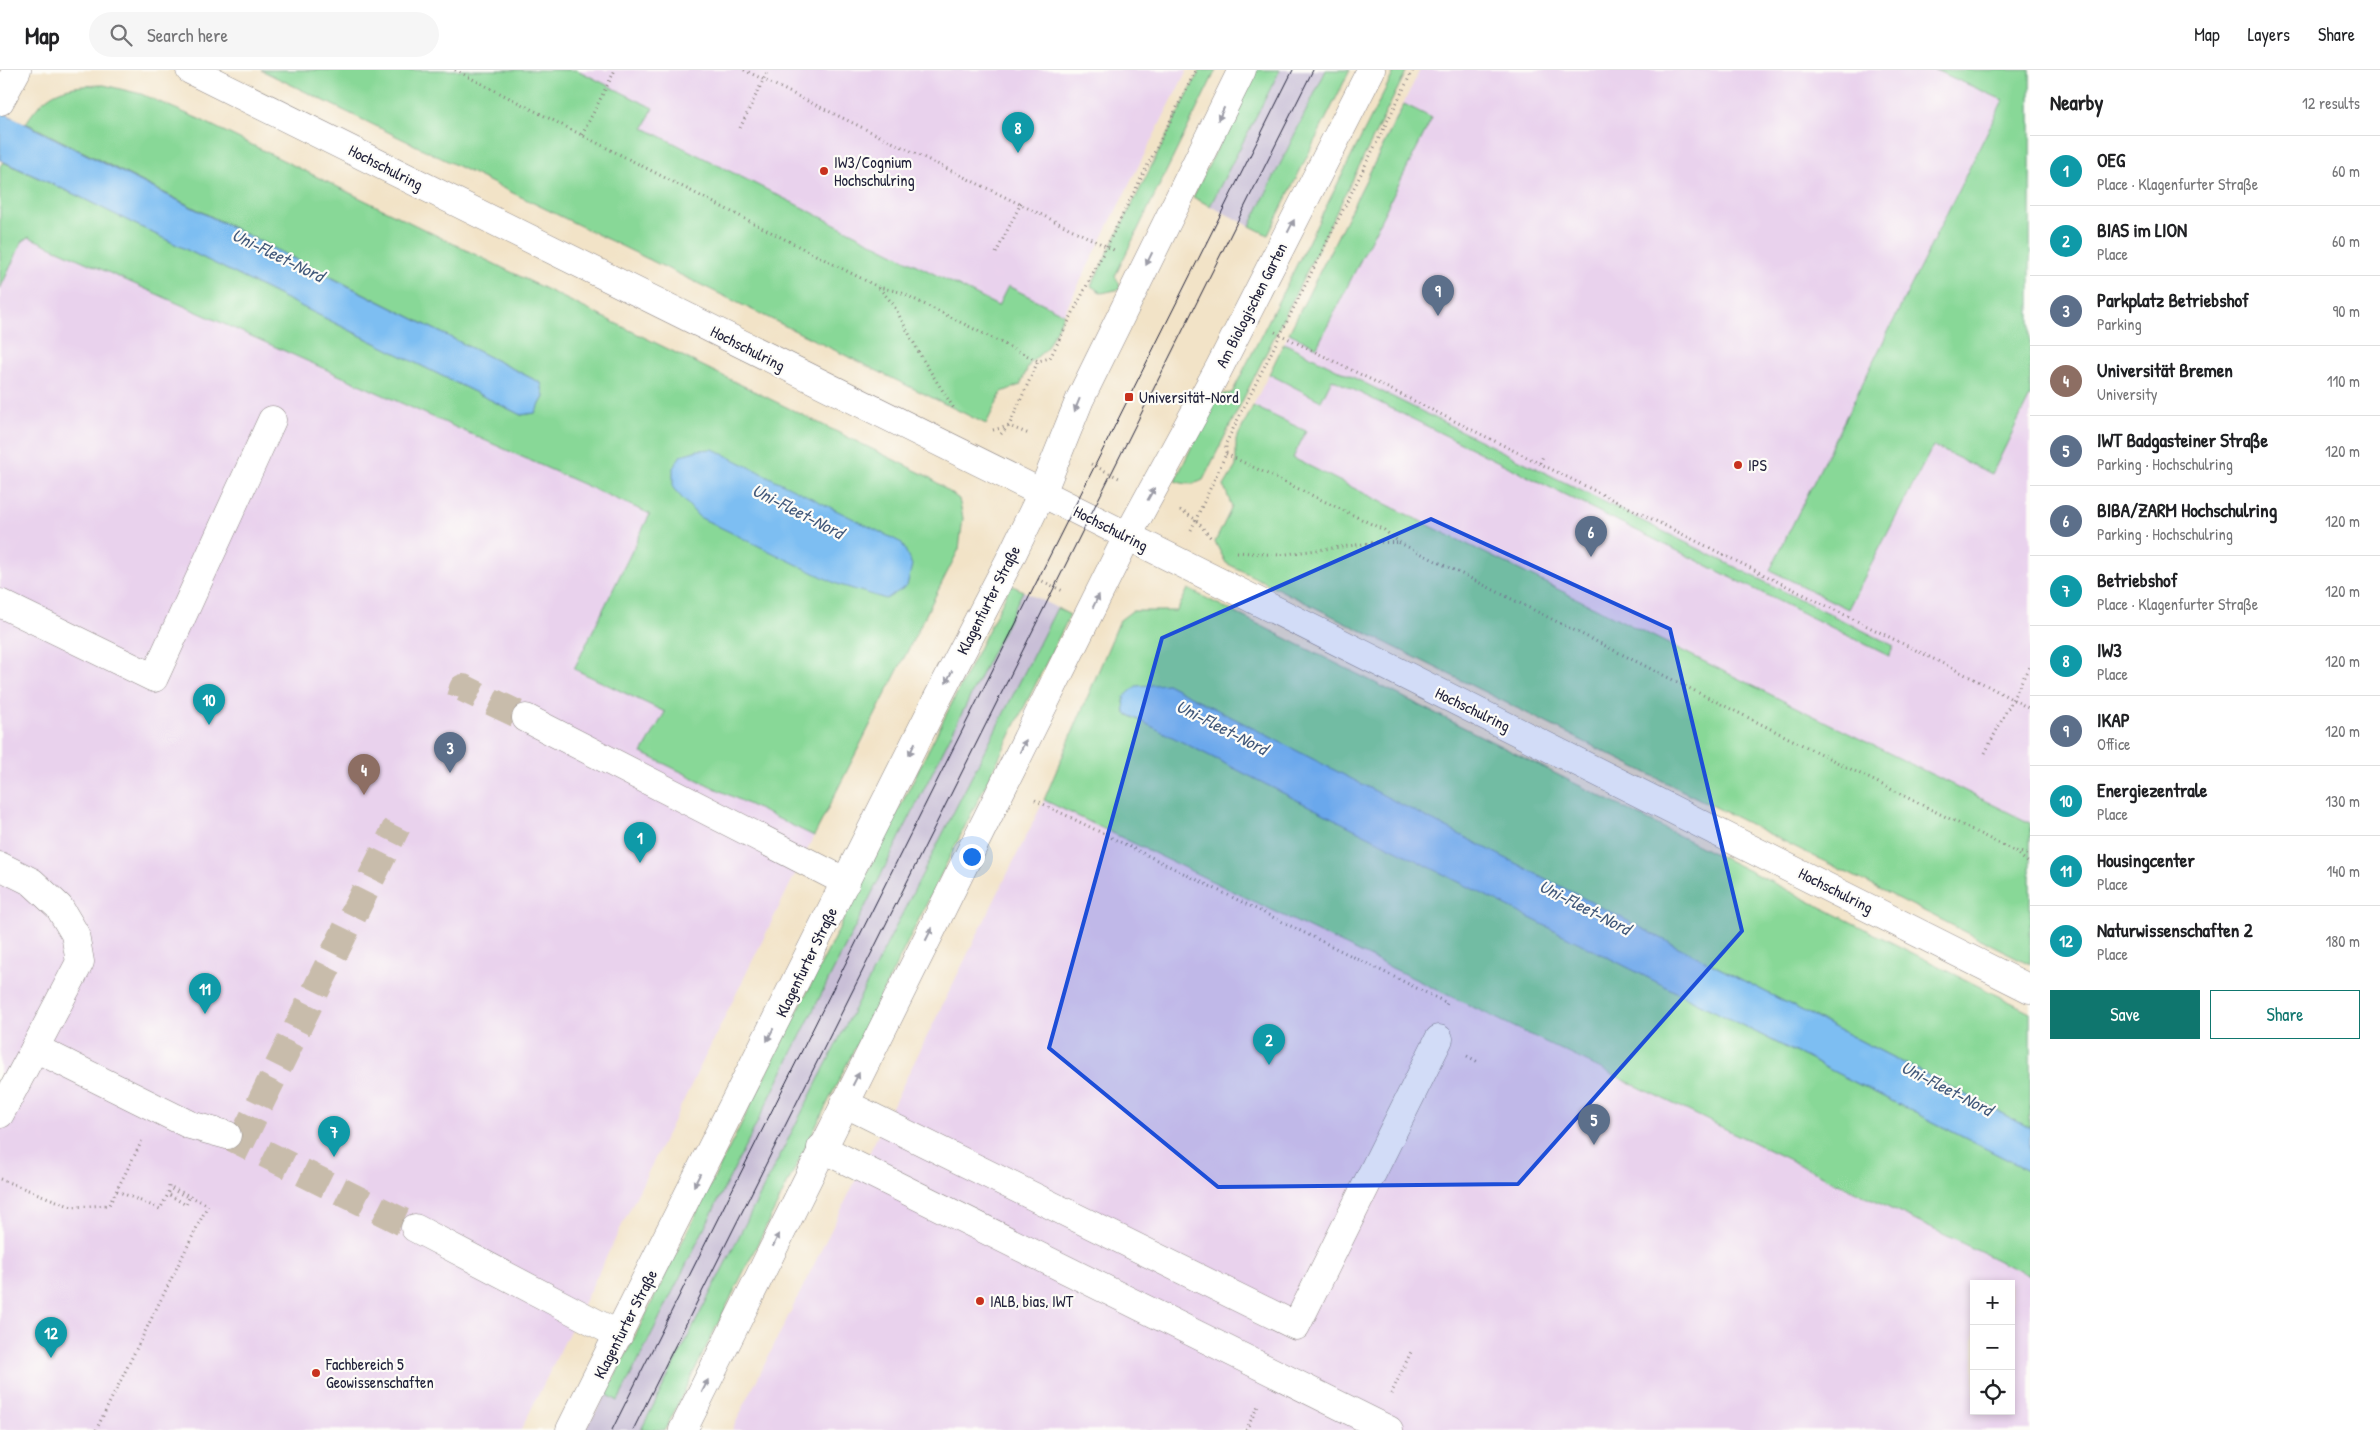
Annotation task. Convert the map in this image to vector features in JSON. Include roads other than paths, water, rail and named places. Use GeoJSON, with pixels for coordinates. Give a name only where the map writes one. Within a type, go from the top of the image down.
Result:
{"type":"FeatureCollection","features":[{"type":"Feature","properties":{"kind":"street"},"geometry":{"type":"LineString","coordinates":[[2,98],[17,70]]}},
{"type":"Feature","properties":{"kind":"street","name":"Hochschulring"},"geometry":{"type":"LineString","coordinates":[[190,70],[1753,848],[2030,989]]}},
{"type":"Feature","properties":{"kind":"street"},"geometry":{"type":"LineString","coordinates":[[1042,493],[1081,395],[1242,70]]}},
{"type":"Feature","properties":{"kind":"street","name":"Am Biologischen Garten"},"geometry":{"type":"LineString","coordinates":[[1127,537],[1245,317],[1371,70]]}},
{"type":"Feature","properties":{"kind":"street"},"geometry":{"type":"LineString","coordinates":[[0,603],[154,678],[272,420]]}},
{"type":"Feature","properties":{"kind":"street","name":"Klagenfurter Straße"},"geometry":{"type":"LineString","coordinates":[[577,1423],[619,1335],[1042,493]]}},
{"type":"Feature","properties":{"kind":"street"},"geometry":{"type":"LineString","coordinates":[[683,1430],[821,1148],[1127,537]]}},
{"type":"Feature","properties":{"kind":"street"},"geometry":{"type":"LineString","coordinates":[[526,718],[846,882]]}},
{"type":"Feature","properties":{"kind":"street"},"geometry":{"type":"LineString","coordinates":[[0,866],[32,882],[59,907],[75,934],[80,962],[0,1114]]}},
{"type":"Feature","properties":{"kind":"street"},"geometry":{"type":"LineString","coordinates":[[844,1103],[1296,1326],[1439,1039]]}},
{"type":"Feature","properties":{"kind":"street"},"geometry":{"type":"LineString","coordinates":[[35,1048],[190,1124],[227,1135]]}},
{"type":"Feature","properties":{"kind":"street"},"geometry":{"type":"LineString","coordinates":[[821,1148],[1382,1427]]}},
{"type":"Feature","properties":{"kind":"street"},"geometry":{"type":"LineString","coordinates":[[415,1228],[619,1335]]}},
{"type":"Feature","properties":{"kind":"water","name":"Uni-Fleet-Nord"},"geometry":{"type":"Polygon","coordinates":[[[0,111],[541,383],[544,397],[535,413],[521,415],[78,196],[0,160],[0,111]]]}},
{"type":"Feature","properties":{"kind":"water","name":"Uni-Fleet-Nord"},"geometry":{"type":"Polygon","coordinates":[[[713,449],[902,543],[912,565],[907,586],[886,599],[837,584],[699,517],[673,488],[673,468],[681,455],[698,450],[713,449]]]}},
{"type":"Feature","properties":{"kind":"water","name":"Uni-Fleet-Nord"},"geometry":{"type":"Polygon","coordinates":[[[1167,684],[2030,1128],[2030,1171],[1125,713],[1124,697],[1136,686],[1167,684]]]}},
{"type":"Feature","properties":{"kind":"tunnel"},"geometry":{"type":"LineString","coordinates":[[460,698],[463,688],[526,718]]}},
{"type":"Feature","properties":{"kind":"tunnel"},"geometry":{"type":"LineString","coordinates":[[241,1142],[397,826]]}},
{"type":"Feature","properties":{"kind":"tunnel"},"geometry":{"type":"LineString","coordinates":[[227,1135],[415,1228]]}},
{"type":"Feature","properties":{"kind":"tram line"},"geometry":{"type":"LineString","coordinates":[[612,1430],[1293,70]]}},
{"type":"Feature","properties":{"kind":"tram line"},"geometry":{"type":"LineString","coordinates":[[633,1430],[1313,70]]}},
{"type":"Feature","properties":{"kind":"place","name":"IW3"},"geometry":{"type":"Point","coordinates":[1018,153]}},
{"type":"Feature","properties":{"kind":"place","name":"IW3/Cognium Hochschulring"},"geometry":{"type":"Point","coordinates":[824,171]}},
{"type":"Feature","properties":{"kind":"place","name":"IKAP"},"geometry":{"type":"Point","coordinates":[1438,316]}},
{"type":"Feature","properties":{"kind":"place","name":"Universität-Nord"},"geometry":{"type":"Point","coordinates":[1129,397]}},
{"type":"Feature","properties":{"kind":"place","name":"IPS"},"geometry":{"type":"Point","coordinates":[1738,465]}},
{"type":"Feature","properties":{"kind":"place","name":"BIBA/ZARM Hochschulring"},"geometry":{"type":"Point","coordinates":[1591,557]}},
{"type":"Feature","properties":{"kind":"place","name":"Energiezentrale"},"geometry":{"type":"Point","coordinates":[209,725]}},
{"type":"Feature","properties":{"kind":"place","name":"Parkplatz Betriebshof"},"geometry":{"type":"Point","coordinates":[450,773]}},
{"type":"Feature","properties":{"kind":"place","name":"Universität Bremen"},"geometry":{"type":"Point","coordinates":[364,795]}},
{"type":"Feature","properties":{"kind":"place","name":"OEG"},"geometry":{"type":"Point","coordinates":[640,863]}},
{"type":"Feature","properties":{"kind":"place","name":"Housingcenter"},"geometry":{"type":"Point","coordinates":[205,1014]}},
{"type":"Feature","properties":{"kind":"place","name":"BIAS im LION"},"geometry":{"type":"Point","coordinates":[1269,1065]}},
{"type":"Feature","properties":{"kind":"place","name":"IWT Badgasteiner Straße"},"geometry":{"type":"Point","coordinates":[1594,1145]}},
{"type":"Feature","properties":{"kind":"place","name":"Betriebshof"},"geometry":{"type":"Point","coordinates":[334,1157]}},
{"type":"Feature","properties":{"kind":"place","name":"IALB, bias, IWT"},"geometry":{"type":"Point","coordinates":[980,1301]}},
{"type":"Feature","properties":{"kind":"place","name":"Naturwissenschaften 2"},"geometry":{"type":"Point","coordinates":[51,1358]}},
{"type":"Feature","properties":{"kind":"place","name":"Fachbereich 5 Geowissenschaften"},"geometry":{"type":"Point","coordinates":[316,1373]}}]}
